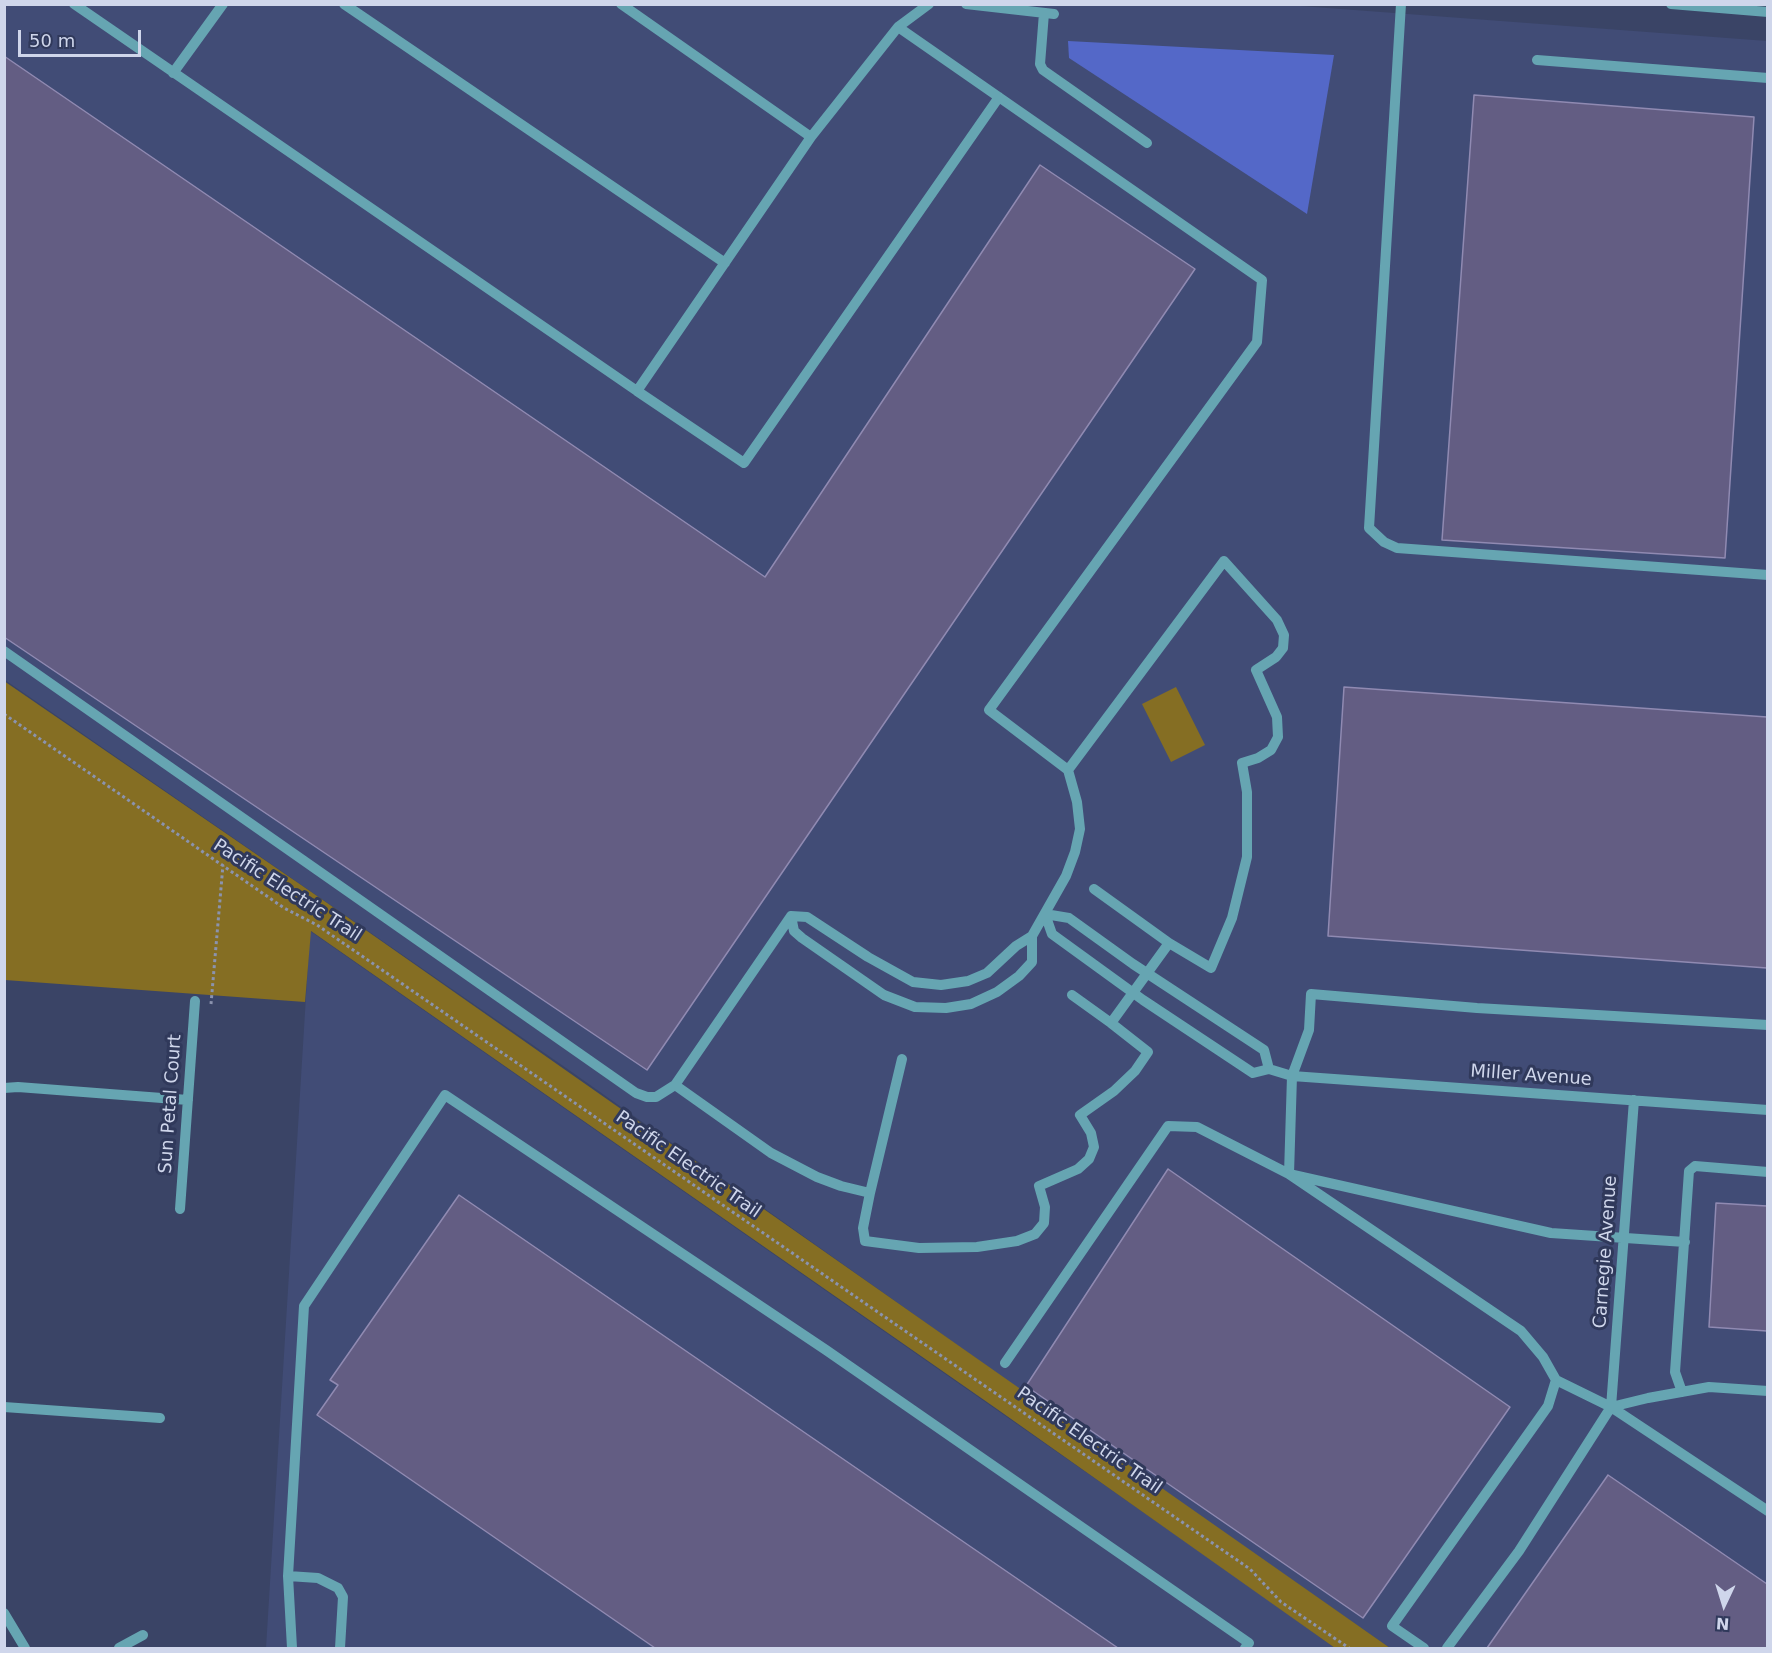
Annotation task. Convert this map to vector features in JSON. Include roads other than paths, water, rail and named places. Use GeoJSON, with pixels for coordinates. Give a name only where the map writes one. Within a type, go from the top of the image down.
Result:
{"type":"FeatureCollection","features":[{"type":"Feature","properties":{"kind":"street"},"geometry":{"type":"LineString","coordinates":[[74,4],[637,392],[744,463],[999,97]]}},
{"type":"Feature","properties":{"kind":"street"},"geometry":{"type":"LineString","coordinates":[[173,73],[223,4]]}},
{"type":"Feature","properties":{"kind":"street"},"geometry":{"type":"LineString","coordinates":[[344,4],[725,263]]}},
{"type":"Feature","properties":{"kind":"street"},"geometry":{"type":"LineString","coordinates":[[621,4],[811,137]]}},
{"type":"Feature","properties":{"kind":"street"},"geometry":{"type":"LineString","coordinates":[[637,392],[811,137],[898,27],[929,4]]}},
{"type":"Feature","properties":{"kind":"street"},"geometry":{"type":"LineString","coordinates":[[966,4],[1049,14],[1040,64],[1043,70],[1148,142]]}},
{"type":"Feature","properties":{"kind":"street"},"geometry":{"type":"LineString","coordinates":[[1401,4],[1369,528],[1384,542],[1397,548],[1767,575]]}},
{"type":"Feature","properties":{"kind":"street"},"geometry":{"type":"LineString","coordinates":[[1671,4],[1767,12]]}},
{"type":"Feature","properties":{"kind":"street"},"geometry":{"type":"LineString","coordinates":[[791,916],[807,917],[868,957],[913,982],[941,986],[968,981],[987,973],[1017,946],[1032,936],[1066,876],[1076,852],[1080,829],[1077,802],[1068,770],[989,710],[1257,342],[1262,279],[898,27]]}},
{"type":"Feature","properties":{"kind":"street"},"geometry":{"type":"LineString","coordinates":[[1537,60],[1767,78]]}},
{"type":"Feature","properties":{"kind":"street"},"geometry":{"type":"LineString","coordinates":[[1068,770],[1224,561],[1277,620],[1284,635],[1283,648],[1276,657],[1256,670],[1277,717],[1278,737],[1271,750],[1258,759],[1242,764],[1247,792],[1247,857],[1232,918],[1211,968],[1169,943],[1094,890]]}},
{"type":"Feature","properties":{"kind":"street"},"geometry":{"type":"LineString","coordinates":[[4,651],[636,1093],[647,1097],[657,1097],[675,1085],[791,916]]}},
{"type":"Feature","properties":{"kind":"street"},"geometry":{"type":"LineString","coordinates":[[1045,914],[1069,918],[1264,1050],[1269,1069]]}},
{"type":"Feature","properties":{"kind":"street","name":"Miller Avenue"},"geometry":{"type":"LineString","coordinates":[[1045,914],[1052,934],[1133,993],[1252,1073],[1269,1069],[1292,1076],[1767,1110]]}},
{"type":"Feature","properties":{"kind":"street"},"geometry":{"type":"LineString","coordinates":[[791,916],[794,932],[802,938],[884,995],[915,1007],[946,1008],[972,1004],[997,992],[1019,976],[1032,962],[1032,936]]}},
{"type":"Feature","properties":{"kind":"street"},"geometry":{"type":"LineString","coordinates":[[1111,1023],[1169,943]]}},
{"type":"Feature","properties":{"kind":"street"},"geometry":{"type":"LineString","coordinates":[[1289,1174],[1292,1076],[1309,1030],[1311,994],[1477,1008],[1767,1025]]}},
{"type":"Feature","properties":{"kind":"street"},"geometry":{"type":"LineString","coordinates":[[903,1059],[870,1193],[863,1228],[866,1241],[918,1248],[977,1247],[1017,1241],[1035,1234],[1044,1223],[1045,1207],[1039,1186],[1077,1169],[1089,1159],[1092,1153],[1094,1147],[1091,1133],[1080,1114],[1114,1091],[1135,1071],[1148,1052],[1072,995]]}},
{"type":"Feature","properties":{"kind":"street","name":"Sun Petal Court"},"geometry":{"type":"LineString","coordinates":[[180,1209],[195,1001]]}},
{"type":"Feature","properties":{"kind":"street"},"geometry":{"type":"LineString","coordinates":[[675,1085],[771,1153],[817,1177],[870,1193]]}},
{"type":"Feature","properties":{"kind":"street"},"geometry":{"type":"LineString","coordinates":[[4,1088],[18,1087],[188,1100]]}},
{"type":"Feature","properties":{"kind":"street"},"geometry":{"type":"LineString","coordinates":[[292,1648],[288,1576],[304,1306],[445,1095],[855,1370],[1249,1643],[1245,1648]]}},
{"type":"Feature","properties":{"kind":"street","name":"Carnegie Avenue"},"geometry":{"type":"LineString","coordinates":[[1611,1407],[1634,1100]]}},
{"type":"Feature","properties":{"kind":"street"},"geometry":{"type":"LineString","coordinates":[[1005,1363],[1168,1126],[1197,1127],[1289,1174],[1521,1331],[1543,1357],[1556,1380],[1611,1407],[1767,1511]]}},
{"type":"Feature","properties":{"kind":"street"},"geometry":{"type":"LineString","coordinates":[[1682,1392],[1675,1372],[1689,1171],[1695,1166],[1767,1172]]}},
{"type":"Feature","properties":{"kind":"street"},"geometry":{"type":"LineString","coordinates":[[1289,1174],[1551,1233],[1685,1242]]}},
{"type":"Feature","properties":{"kind":"street"},"geometry":{"type":"LineString","coordinates":[[1424,1648],[1392,1626],[1548,1406],[1556,1380]]}},
{"type":"Feature","properties":{"kind":"street"},"geometry":{"type":"LineString","coordinates":[[1448,1648],[1519,1551],[1611,1407],[1709,1387],[1767,1391]]}},
{"type":"Feature","properties":{"kind":"street"},"geometry":{"type":"LineString","coordinates":[[4,1407],[160,1418]]}},
{"type":"Feature","properties":{"kind":"street"},"geometry":{"type":"LineString","coordinates":[[288,1576],[318,1578],[338,1588],[344,1597],[340,1648]]}},
{"type":"Feature","properties":{"kind":"street"},"geometry":{"type":"LineString","coordinates":[[4,1612],[25,1648]]}},
{"type":"Feature","properties":{"kind":"street"},"geometry":{"type":"LineString","coordinates":[[119,1648],[143,1635]]}},
{"type":"Feature","properties":{"kind":"water"},"geometry":{"type":"Polygon","coordinates":[[[1068,41],[1334,55],[1307,214],[1069,58],[1068,41]]]}}]}
